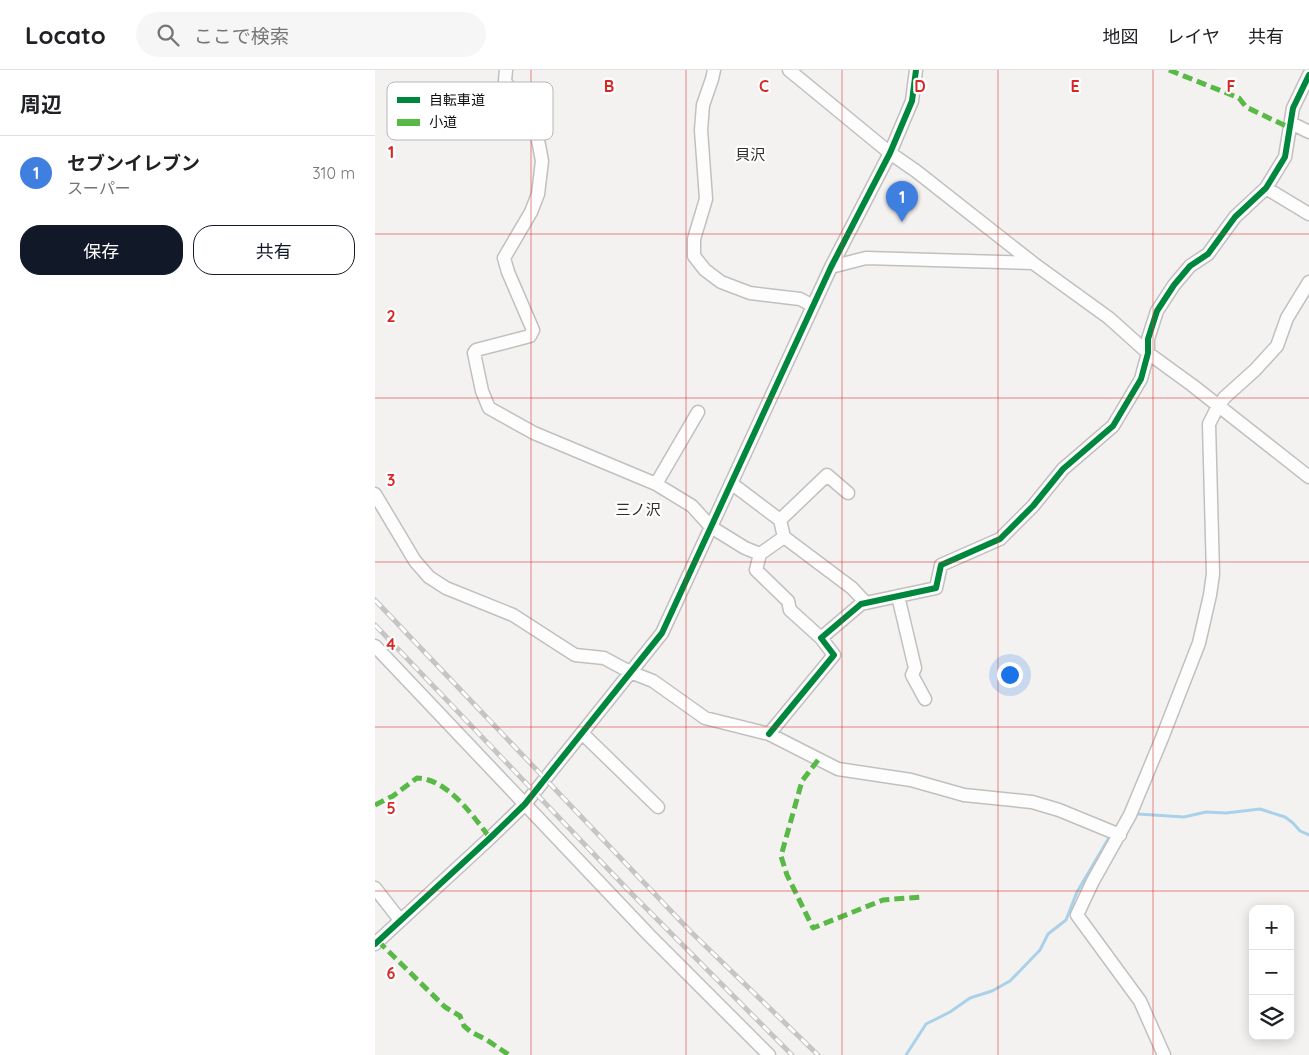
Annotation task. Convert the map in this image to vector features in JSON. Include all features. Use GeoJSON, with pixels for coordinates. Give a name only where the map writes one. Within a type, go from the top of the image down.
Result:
{"type":"FeatureCollection","features":[{"type":"Feature","properties":{"kind":"street"},"geometry":{"type":"LineString","coordinates":[[714,70],[703,105],[701,130],[706,199],[694,239],[694,256],[705,270],[721,282],[750,293],[800,299],[813,306]]}},
{"type":"Feature","properties":{"kind":"street"},"geometry":{"type":"LineString","coordinates":[[789,70],[890,153],[917,171],[1033,263],[1109,318],[1148,353],[1192,385],[1309,478]]}},
{"type":"Feature","properties":{"kind":"street"},"geometry":{"type":"LineString","coordinates":[[375,944],[525,804],[662,633],[831,267],[890,153],[912,102],[916,70]]}},
{"type":"Feature","properties":{"kind":"street"},"geometry":{"type":"LineString","coordinates":[[821,638],[861,604],[936,588],[941,565],[1001,539],[1033,506],[1063,469],[1113,426],[1141,379],[1148,353],[1148,339],[1157,311],[1174,285],[1190,266],[1208,254],[1235,217],[1266,188],[1285,158],[1293,108],[1309,75]]}},
{"type":"Feature","properties":{"kind":"street"},"geometry":{"type":"LineString","coordinates":[[1291,123],[1309,132]]}},
{"type":"Feature","properties":{"kind":"street"},"geometry":{"type":"LineString","coordinates":[[537,140],[542,161],[538,194],[531,212],[504,258],[508,272],[533,330],[530,336],[476,350],[473,353],[482,391],[489,408],[534,433],[656,484],[693,506],[711,527],[745,548],[760,554]]}},
{"type":"Feature","properties":{"kind":"street"},"geometry":{"type":"LineString","coordinates":[[1266,188],[1309,214]]}},
{"type":"Feature","properties":{"kind":"street"},"geometry":{"type":"LineString","coordinates":[[831,267],[866,258],[1033,263]]}},
{"type":"Feature","properties":{"kind":"street"},"geometry":{"type":"LineString","coordinates":[[1164,1055],[1140,1001],[1077,915],[1093,881],[1130,815],[1199,643],[1213,574],[1209,424],[1218,406],[1277,346],[1287,318],[1309,282]]}},
{"type":"Feature","properties":{"kind":"street"},"geometry":{"type":"LineString","coordinates":[[656,484],[698,412]]}},
{"type":"Feature","properties":{"kind":"street"},"geometry":{"type":"LineString","coordinates":[[780,520],[827,475],[848,493]]}},
{"type":"Feature","properties":{"kind":"street"},"geometry":{"type":"LineString","coordinates":[[731,483],[780,520],[784,537],[853,588],[866,603]]}},
{"type":"Feature","properties":{"kind":"street"},"geometry":{"type":"LineString","coordinates":[[375,494],[415,561],[429,577],[446,588],[513,615],[575,655],[604,658],[653,681],[705,718],[769,734],[838,769],[911,780],[964,795],[1032,802],[1059,810],[1120,835]]}},
{"type":"Feature","properties":{"kind":"street"},"geometry":{"type":"LineString","coordinates":[[769,734],[835,655],[821,638],[790,610],[788,601],[756,570],[760,554],[784,537]]}},
{"type":"Feature","properties":{"kind":"street"},"geometry":{"type":"LineString","coordinates":[[898,596],[915,668],[912,675],[925,699]]}},
{"type":"Feature","properties":{"kind":"street"},"geometry":{"type":"LineString","coordinates":[[375,646],[649,935],[769,1055]]}},
{"type":"Feature","properties":{"kind":"street"},"geometry":{"type":"LineString","coordinates":[[582,733],[658,807]]}},
{"type":"Feature","properties":{"kind":"street"},"geometry":{"type":"LineString","coordinates":[[375,888],[400,920]]}},
{"type":"Feature","properties":{"kind":"waterway"},"geometry":{"type":"LineString","coordinates":[[1138,814],[1184,817],[1206,812],[1226,813],[1260,809],[1285,817],[1300,831],[1309,835]]}},
{"type":"Feature","properties":{"kind":"waterway"},"geometry":{"type":"LineString","coordinates":[[906,1055],[926,1024],[950,1012],[970,998],[992,991],[1010,981],[1040,950],[1048,934],[1066,920],[1077,892],[1110,836]]}},
{"type":"Feature","properties":{"kind":"railway"},"geometry":{"type":"LineString","coordinates":[[375,600],[690,931],[818,1055]]}},
{"type":"Feature","properties":{"kind":"railway"},"geometry":{"type":"LineString","coordinates":[[375,625],[631,893],[792,1055]]}},
{"type":"Feature","properties":{"kind":"marked path"},"geometry":{"type":"LineString","coordinates":[[1169,70],[1239,98],[1246,107],[1290,128]]}},
{"type":"Feature","properties":{"kind":"marked path"},"geometry":{"type":"LineString","coordinates":[[818,760],[802,781],[781,856],[787,875],[813,928],[883,900],[921,897]]}},
{"type":"Feature","properties":{"kind":"marked path"},"geometry":{"type":"LineString","coordinates":[[375,805],[393,796],[417,778],[428,780],[439,785],[459,800],[490,838]]}},
{"type":"Feature","properties":{"kind":"marked path"},"geometry":{"type":"LineString","coordinates":[[378,941],[445,1007],[460,1016],[464,1026],[509,1055]]}},
{"type":"Feature","properties":{"kind":"cycle path"},"geometry":{"type":"LineString","coordinates":[[375,944],[525,804],[662,633],[831,267],[890,153],[912,101],[916,70]]}},
{"type":"Feature","properties":{"kind":"cycle path"},"geometry":{"type":"LineString","coordinates":[[769,734],[834,655],[821,638],[861,604],[936,588],[941,565],[1000,539],[1033,506],[1063,469],[1113,426],[1141,379],[1148,353],[1148,339],[1157,311],[1174,285],[1190,266],[1208,254],[1235,217],[1266,188],[1285,157],[1293,108],[1309,75]]}},
{"type":"Feature","properties":{"kind":"place","name":"セブンイレブン"},"geometry":{"type":"Point","coordinates":[902,222]}},
{"type":"Feature","properties":{"kind":"district","name":"貝沢"},"geometry":{"type":"Point","coordinates":[750,155]}},
{"type":"Feature","properties":{"kind":"district","name":"三ノ沢"},"geometry":{"type":"Point","coordinates":[638,510]}}]}
